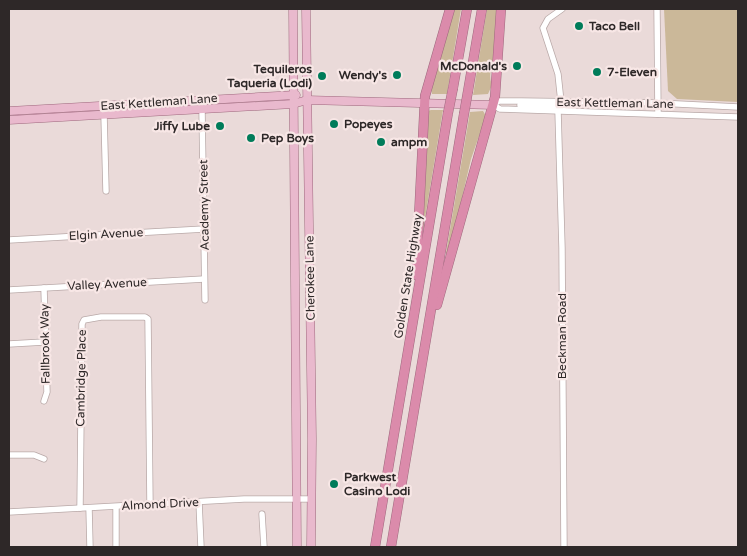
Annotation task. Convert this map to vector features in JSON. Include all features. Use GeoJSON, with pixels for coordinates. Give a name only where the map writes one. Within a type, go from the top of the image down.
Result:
{"type":"FeatureCollection","features":[{"type":"Feature","properties":{"kind":"highway"},"geometry":{"type":"LineString","coordinates":[[409,344],[416,269],[425,102],[450,9]]}},
{"type":"Feature","properties":{"kind":"highway","name":"Golden State Highway"},"geometry":{"type":"LineString","coordinates":[[375,547],[467,9]]}},
{"type":"Feature","properties":{"kind":"highway"},"geometry":{"type":"LineString","coordinates":[[391,547],[482,9]]}},
{"type":"Feature","properties":{"kind":"highway"},"geometry":{"type":"LineString","coordinates":[[426,341],[493,105],[497,87],[500,9]]}},
{"type":"Feature","properties":{"kind":"main road","name":"Cherokee Lane"},"geometry":{"type":"LineString","coordinates":[[292,9],[297,547]]}},
{"type":"Feature","properties":{"kind":"main road","name":"Cherokee Lane"},"geometry":{"type":"LineString","coordinates":[[306,9],[311,547]]}},
{"type":"Feature","properties":{"kind":"main road","name":"East Kettleman Lane"},"geometry":{"type":"LineString","coordinates":[[9,111],[293,93],[307,100]]}},
{"type":"Feature","properties":{"kind":"main road","name":"East Kettleman Lane"},"geometry":{"type":"LineString","coordinates":[[9,120],[293,104],[307,100],[493,105]]}},
{"type":"Feature","properties":{"kind":"main road"},"geometry":{"type":"LineString","coordinates":[[295,279],[310,279]]}},
{"type":"Feature","properties":{"kind":"street"},"geometry":{"type":"LineString","coordinates":[[514,109],[520,105],[557,106],[561,102],[558,74],[543,28],[548,19],[562,9]]}},
{"type":"Feature","properties":{"kind":"street"},"geometry":{"type":"LineString","coordinates":[[657,9],[658,114]]}},
{"type":"Feature","properties":{"kind":"street","name":"East Kettleman Lane"},"geometry":{"type":"LineString","coordinates":[[738,107],[658,103],[499,101],[493,105],[500,109],[738,117]]}},
{"type":"Feature","properties":{"kind":"street"},"geometry":{"type":"LineString","coordinates":[[558,111],[568,106],[592,106],[599,102]]}},
{"type":"Feature","properties":{"kind":"street","name":"Academy Street"},"geometry":{"type":"LineString","coordinates":[[202,110],[205,300]]}},
{"type":"Feature","properties":{"kind":"street","name":"Beckman Road"},"geometry":{"type":"LineString","coordinates":[[558,111],[560,125],[564,547]]}},
{"type":"Feature","properties":{"kind":"street"},"geometry":{"type":"LineString","coordinates":[[560,125],[568,111]]}},
{"type":"Feature","properties":{"kind":"street"},"geometry":{"type":"LineString","coordinates":[[104,115],[106,191]]}},
{"type":"Feature","properties":{"kind":"street","name":"Elgin Avenue"},"geometry":{"type":"LineString","coordinates":[[9,240],[204,229]]}},
{"type":"Feature","properties":{"kind":"street","name":"Valley Avenue"},"geometry":{"type":"LineString","coordinates":[[9,290],[204,278]]}},
{"type":"Feature","properties":{"kind":"street","name":"Fallbrook Way"},"geometry":{"type":"LineString","coordinates":[[44,288],[46,392],[44,401]]}},
{"type":"Feature","properties":{"kind":"street","name":"Cambridge Place"},"geometry":{"type":"LineString","coordinates":[[80,508],[82,324],[84,320],[101,317],[145,317],[148,319],[150,505]]}},
{"type":"Feature","properties":{"kind":"street"},"geometry":{"type":"LineString","coordinates":[[9,344],[44,342]]}},
{"type":"Feature","properties":{"kind":"street"},"geometry":{"type":"LineString","coordinates":[[9,455],[34,455],[44,460]]}},
{"type":"Feature","properties":{"kind":"street","name":"Almond Drive"},"geometry":{"type":"LineString","coordinates":[[9,512],[199,502],[310,499]]}},
{"type":"Feature","properties":{"kind":"street"},"geometry":{"type":"LineString","coordinates":[[199,502],[201,547]]}},
{"type":"Feature","properties":{"kind":"street"},"geometry":{"type":"LineString","coordinates":[[116,507],[116,547]]}},
{"type":"Feature","properties":{"kind":"street"},"geometry":{"type":"LineString","coordinates":[[89,508],[90,547]]}},
{"type":"Feature","properties":{"kind":"street"},"geometry":{"type":"LineString","coordinates":[[262,514],[264,547]]}},
{"type":"Feature","properties":{"kind":"shaded area"},"geometry":{"type":"Polygon","coordinates":[[[453,9],[461,9],[447,94],[432,94],[431,89],[453,9]]]}},
{"type":"Feature","properties":{"kind":"shaded area"},"geometry":{"type":"Polygon","coordinates":[[[487,9],[497,9],[494,63],[490,74],[492,85],[488,94],[473,95],[487,9]]]}},
{"type":"Feature","properties":{"kind":"shaded area"},"geometry":{"type":"Polygon","coordinates":[[[664,9],[738,9],[738,102],[677,99],[668,91],[664,9]]]}},
{"type":"Feature","properties":{"kind":"shaded area"},"geometry":{"type":"Polygon","coordinates":[[[443,110],[423,230],[420,230],[424,160],[429,142],[426,138],[428,111],[443,110]]]}},
{"type":"Feature","properties":{"kind":"shaded area"},"geometry":{"type":"Polygon","coordinates":[[[483,111],[486,116],[471,159],[449,254],[446,253],[470,112],[483,111]]]}},
{"type":"Feature","properties":{"kind":"place","name":"Taco Bell"},"geometry":{"type":"Point","coordinates":[579,26]}},
{"type":"Feature","properties":{"kind":"place","name":"McDonald's"},"geometry":{"type":"Point","coordinates":[517,66]}},
{"type":"Feature","properties":{"kind":"place","name":"7-Eleven"},"geometry":{"type":"Point","coordinates":[597,72]}},
{"type":"Feature","properties":{"kind":"place","name":"Wendy's"},"geometry":{"type":"Point","coordinates":[397,75]}},
{"type":"Feature","properties":{"kind":"place","name":"Tequileros Taqueria (Lodi)"},"geometry":{"type":"Point","coordinates":[322,76]}},
{"type":"Feature","properties":{"kind":"place","name":"Popeyes"},"geometry":{"type":"Point","coordinates":[334,124]}},
{"type":"Feature","properties":{"kind":"place","name":"Jiffy Lube"},"geometry":{"type":"Point","coordinates":[220,126]}},
{"type":"Feature","properties":{"kind":"place","name":"Pep Boys"},"geometry":{"type":"Point","coordinates":[251,138]}},
{"type":"Feature","properties":{"kind":"place","name":"ampm"},"geometry":{"type":"Point","coordinates":[381,142]}},
{"type":"Feature","properties":{"kind":"place","name":"Parkwest Casino Lodi"},"geometry":{"type":"Point","coordinates":[334,484]}}]}
